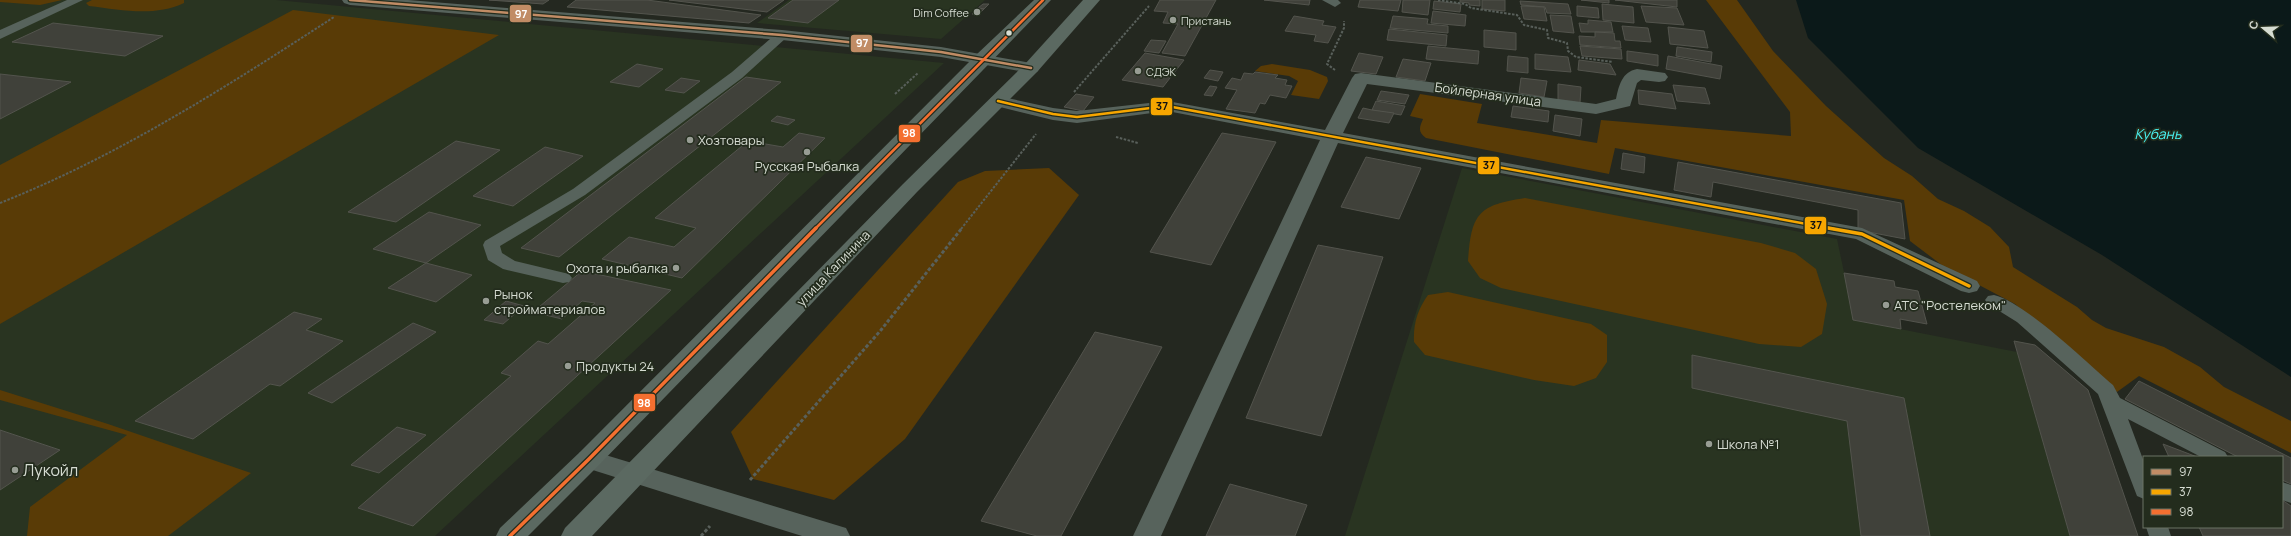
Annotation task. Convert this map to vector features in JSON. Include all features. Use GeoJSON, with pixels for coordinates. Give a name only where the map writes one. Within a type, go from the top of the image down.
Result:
{"type":"FeatureCollection","features":[{"type":"Feature","properties":{"kind":"highway"},"geometry":{"type":"LineString","coordinates":[[510,536],[589,459],[982,59],[1043,0]]}},
{"type":"Feature","properties":{"kind":"highway","name":"улица Калинина"},"geometry":{"type":"LineString","coordinates":[[575,536],[910,188],[1031,68],[1092,0]]}},
{"type":"Feature","properties":{"kind":"street"},"geometry":{"type":"LineString","coordinates":[[355,0],[782,36],[941,52],[1031,68]]}},
{"type":"Feature","properties":{"kind":"street"},"geometry":{"type":"LineString","coordinates":[[1637,74],[1659,77]]}},
{"type":"Feature","properties":{"kind":"street","name":"Бойлерная улица"},"geometry":{"type":"LineString","coordinates":[[1361,78],[1596,109],[1624,102],[1629,82],[1637,74]]}},
{"type":"Feature","properties":{"kind":"street"},"geometry":{"type":"LineString","coordinates":[[1147,536],[1332,135],[1361,78]]}},
{"type":"Feature","properties":{"kind":"street"},"geometry":{"type":"LineString","coordinates":[[998,101],[1053,114],[1077,117],[1167,106],[1332,135],[1862,234],[1968,286]]}},
{"type":"Feature","properties":{"kind":"street"},"geometry":{"type":"LineString","coordinates":[[589,459],[635,475],[836,536]]}},
{"type":"Feature","properties":{"kind":"lane"},"geometry":{"type":"LineString","coordinates":[[0,35],[77,0]]}},
{"type":"Feature","properties":{"kind":"lane"},"geometry":{"type":"LineString","coordinates":[[563,278],[509,265],[494,256],[491,245],[508,231],[557,208],[737,75],[782,36]]}},
{"type":"Feature","properties":{"kind":"lane"},"geometry":{"type":"LineString","coordinates":[[1994,300],[2029,323],[2106,390],[2112,402],[2143,488]]}},
{"type":"Feature","properties":{"kind":"lane"},"geometry":{"type":"LineString","coordinates":[[2112,402],[2216,456]]}},
{"type":"Feature","properties":{"kind":"path"},"geometry":{"type":"LineString","coordinates":[[0,203],[75,171],[127,145],[242,78],[276,54],[309,35],[355,0]]}},
{"type":"Feature","properties":{"kind":"path"},"geometry":{"type":"LineString","coordinates":[[1438,0],[1465,4],[1471,8],[1517,15],[1524,25],[1547,30],[1548,38],[1567,43],[1568,51],[1576,57],[1628,64],[1637,74]]}},
{"type":"Feature","properties":{"kind":"path"},"geometry":{"type":"LineString","coordinates":[[1332,1],[1344,12],[1344,28],[1327,64],[1331,69],[1361,78]]}},
{"type":"Feature","properties":{"kind":"path"},"geometry":{"type":"LineString","coordinates":[[701,536],[881,330],[1053,114],[1091,75],[1149,6]]}},
{"type":"Feature","properties":{"kind":"shaded area"},"geometry":{"type":"Polygon","coordinates":[[[0,0],[276,0],[944,63],[435,536],[0,536],[0,0]]]}},
{"type":"Feature","properties":{"kind":"shaded area"},"geometry":{"type":"Polygon","coordinates":[[[0,0],[62,0],[40,5],[0,2],[0,0]]]}},
{"type":"Feature","properties":{"kind":"shaded area"},"geometry":{"type":"Polygon","coordinates":[[[92,0],[184,0],[184,3],[161,10],[138,11],[89,6],[86,3],[92,0]]]}},
{"type":"Feature","properties":{"kind":"shaded area"},"geometry":{"type":"Polygon","coordinates":[[[789,0],[985,0],[941,39],[757,23],[789,0]]]}},
{"type":"Feature","properties":{"kind":"shaded area"},"geometry":{"type":"Polygon","coordinates":[[[1706,0],[1737,0],[1773,51],[1826,106],[1884,158],[1912,176],[1938,199],[1964,211],[1990,227],[2009,247],[2013,267],[2077,307],[2092,320],[2106,328],[2164,347],[2200,367],[2224,387],[2291,421],[2291,453],[2139,376],[2117,392],[2015,304],[1943,266],[1910,241],[1904,200],[1615,148],[1609,174],[1426,138],[1420,132],[1423,119],[1410,116],[1420,94],[1482,104],[1477,123],[1597,143],[1601,120],[1791,136],[1790,112],[1706,0]]]}},
{"type":"Feature","properties":{"kind":"shaded area"},"geometry":{"type":"Polygon","coordinates":[[[293,10],[499,35],[0,324],[0,165],[293,10]]]}},
{"type":"Feature","properties":{"kind":"shaded area"},"geometry":{"type":"Polygon","coordinates":[[[1272,64],[1310,70],[1327,77],[1328,81],[1319,99],[1291,95],[1298,81],[1289,76],[1255,71],[1261,66],[1272,64]]]}},
{"type":"Feature","properties":{"kind":"shaded area"},"geometry":{"type":"Polygon","coordinates":[[[1049,168],[1079,195],[905,439],[834,500],[753,479],[731,432],[958,182],[985,171],[1049,168]]]}},
{"type":"Feature","properties":{"kind":"shaded area","name":"Школа №1"},"geometry":{"type":"Polygon","coordinates":[[[1462,168],[1837,239],[1854,320],[2017,352],[2070,536],[1345,536],[1462,168]]]}},
{"type":"Feature","properties":{"kind":"shaded area"},"geometry":{"type":"Polygon","coordinates":[[[1525,198],[1761,243],[1795,253],[1816,269],[1827,304],[1822,334],[1801,347],[1759,344],[1501,288],[1480,278],[1468,261],[1472,232],[1475,222],[1480,214],[1487,209],[1497,204],[1525,198]]]}},
{"type":"Feature","properties":{"kind":"shaded area"},"geometry":{"type":"Polygon","coordinates":[[[1448,292],[1591,324],[1607,335],[1607,362],[1596,378],[1574,386],[1534,380],[1425,355],[1414,342],[1415,322],[1419,311],[1428,295],[1448,292]]]}},
{"type":"Feature","properties":{"kind":"shaded area"},"geometry":{"type":"Polygon","coordinates":[[[0,390],[108,424],[251,473],[168,536],[27,536],[30,507],[127,435],[0,400],[0,390]]]}},
{"type":"Feature","properties":{"kind":"water","name":"Кубань"},"geometry":{"type":"Polygon","coordinates":[[[1796,0],[2291,0],[2291,377],[2102,255],[1918,148],[1808,38],[1796,0]]]}},
{"type":"Feature","properties":{"kind":"building"},"geometry":{"type":"Polygon","coordinates":[[[489,0],[549,0],[543,4],[489,0]]]}},
{"type":"Feature","properties":{"kind":"building"},"geometry":{"type":"Polygon","coordinates":[[[576,0],[647,0],[761,15],[749,23],[567,7],[576,0]]]}},
{"type":"Feature","properties":{"kind":"building"},"geometry":{"type":"Polygon","coordinates":[[[669,0],[784,0],[767,12],[669,0]]]}},
{"type":"Feature","properties":{"kind":"building"},"geometry":{"type":"Polygon","coordinates":[[[793,0],[839,0],[808,23],[768,18],[793,0]]]}},
{"type":"Feature","properties":{"kind":"building"},"geometry":{"type":"Polygon","coordinates":[[[1160,0],[1216,0],[1185,56],[1162,53],[1178,24],[1163,23],[1168,12],[1154,11],[1160,0]]]}},
{"type":"Feature","properties":{"kind":"building"},"geometry":{"type":"Polygon","coordinates":[[[1264,0],[1310,0],[1309,5],[1264,0]]]}},
{"type":"Feature","properties":{"kind":"building"},"geometry":{"type":"Polygon","coordinates":[[[1360,0],[1401,0],[1398,11],[1358,7],[1360,0]]]}},
{"type":"Feature","properties":{"kind":"building"},"geometry":{"type":"Polygon","coordinates":[[[1403,0],[1430,0],[1428,15],[1402,12],[1403,0]]]}},
{"type":"Feature","properties":{"kind":"building"},"geometry":{"type":"Polygon","coordinates":[[[1460,0],[1480,0],[1480,6],[1469,5],[1469,3],[1460,2],[1460,0]]]}},
{"type":"Feature","properties":{"kind":"building"},"geometry":{"type":"Polygon","coordinates":[[[1482,0],[1505,0],[1505,11],[1482,9],[1482,0]]]}},
{"type":"Feature","properties":{"kind":"building"},"geometry":{"type":"Polygon","coordinates":[[[1581,0],[1609,0],[1609,3],[1581,0]]]}},
{"type":"Feature","properties":{"kind":"building"},"geometry":{"type":"Polygon","coordinates":[[[1615,0],[1677,0],[1677,7],[1615,0]]]}},
{"type":"Feature","properties":{"kind":"building"},"geometry":{"type":"Polygon","coordinates":[[[1434,1],[1461,4],[1460,12],[1433,9],[1434,1]]]}},
{"type":"Feature","properties":{"kind":"building"},"geometry":{"type":"Polygon","coordinates":[[[1520,1],[1568,4],[1571,14],[1547,13],[1545,7],[1521,5],[1520,1]]]}},
{"type":"Feature","properties":{"kind":"building"},"geometry":{"type":"Polygon","coordinates":[[[983,4],[989,4],[984,9],[978,8],[983,4]]]}},
{"type":"Feature","properties":{"kind":"building"},"geometry":{"type":"Polygon","coordinates":[[[1602,4],[1633,7],[1634,23],[1603,20],[1602,4]]]}},
{"type":"Feature","properties":{"kind":"building"},"geometry":{"type":"Polygon","coordinates":[[[1521,6],[1544,7],[1547,21],[1524,19],[1521,6]]]}},
{"type":"Feature","properties":{"kind":"building"},"geometry":{"type":"Polygon","coordinates":[[[1577,6],[1598,8],[1599,18],[1577,16],[1577,6]]]}},
{"type":"Feature","properties":{"kind":"building"},"geometry":{"type":"Polygon","coordinates":[[[1641,6],[1677,8],[1684,25],[1646,22],[1641,6]]]}},
{"type":"Feature","properties":{"kind":"building"},"geometry":{"type":"Polygon","coordinates":[[[978,8],[984,9],[979,14],[972,14],[978,8]]]}},
{"type":"Feature","properties":{"kind":"building"},"geometry":{"type":"Polygon","coordinates":[[[1433,11],[1466,15],[1465,26],[1431,23],[1433,11]]]}},
{"type":"Feature","properties":{"kind":"building"},"geometry":{"type":"Polygon","coordinates":[[[1550,15],[1571,16],[1574,33],[1553,31],[1550,15]]]}},
{"type":"Feature","properties":{"kind":"building"},"geometry":{"type":"Polygon","coordinates":[[[1294,16],[1324,21],[1322,25],[1336,27],[1328,43],[1314,41],[1316,35],[1285,31],[1294,16]]]}},
{"type":"Feature","properties":{"kind":"building"},"geometry":{"type":"Polygon","coordinates":[[[1393,16],[1428,19],[1427,24],[1448,26],[1448,33],[1390,28],[1393,16]]]}},
{"type":"Feature","properties":{"kind":"building"},"geometry":{"type":"Polygon","coordinates":[[[1588,20],[1611,22],[1613,32],[1581,32],[1579,23],[1588,24],[1588,20]]]}},
{"type":"Feature","properties":{"kind":"building"},"geometry":{"type":"Polygon","coordinates":[[[53,23],[163,36],[125,56],[12,42],[53,23]]]}},
{"type":"Feature","properties":{"kind":"building"},"geometry":{"type":"Polygon","coordinates":[[[1622,26],[1648,28],[1651,42],[1625,40],[1622,26]]]}},
{"type":"Feature","properties":{"kind":"building"},"geometry":{"type":"Polygon","coordinates":[[[1668,27],[1704,31],[1708,48],[1670,44],[1668,27]]]}},
{"type":"Feature","properties":{"kind":"building"},"geometry":{"type":"Polygon","coordinates":[[[1389,29],[1447,35],[1446,46],[1387,40],[1389,29]]]}},
{"type":"Feature","properties":{"kind":"building"},"geometry":{"type":"Polygon","coordinates":[[[1484,30],[1516,33],[1516,50],[1484,47],[1484,30]]]}},
{"type":"Feature","properties":{"kind":"building"},"geometry":{"type":"Polygon","coordinates":[[[1595,32],[1614,33],[1615,41],[1620,41],[1621,48],[1580,45],[1579,36],[1595,37],[1595,32]]]}},
{"type":"Feature","properties":{"kind":"building"},"geometry":{"type":"Polygon","coordinates":[[[1151,40],[1166,41],[1159,53],[1144,51],[1151,40]]]}},
{"type":"Feature","properties":{"kind":"building"},"geometry":{"type":"Polygon","coordinates":[[[1428,46],[1479,51],[1478,64],[1426,59],[1428,46]]]}},
{"type":"Feature","properties":{"kind":"building"},"geometry":{"type":"Polygon","coordinates":[[[1580,46],[1621,49],[1622,59],[1582,56],[1580,46]]]}},
{"type":"Feature","properties":{"kind":"building"},"geometry":{"type":"Polygon","coordinates":[[[1677,47],[1712,52],[1711,62],[1676,56],[1677,47]]]}},
{"type":"Feature","properties":{"kind":"building"},"geometry":{"type":"Polygon","coordinates":[[[1627,51],[1658,55],[1658,66],[1627,61],[1627,51]]]}},
{"type":"Feature","properties":{"kind":"building"},"geometry":{"type":"Polygon","coordinates":[[[1145,53],[1184,60],[1163,87],[1122,80],[1145,53]]]}},
{"type":"Feature","properties":{"kind":"building"},"geometry":{"type":"Polygon","coordinates":[[[1359,53],[1383,57],[1376,74],[1351,71],[1359,53]]]}},
{"type":"Feature","properties":{"kind":"building"},"geometry":{"type":"Polygon","coordinates":[[[1535,54],[1568,57],[1571,72],[1535,69],[1535,54]]]}},
{"type":"Feature","properties":{"kind":"building"},"geometry":{"type":"Polygon","coordinates":[[[1508,56],[1528,58],[1528,73],[1507,71],[1508,56]]]}},
{"type":"Feature","properties":{"kind":"building"},"geometry":{"type":"Polygon","coordinates":[[[1668,56],[1722,66],[1720,79],[1666,69],[1668,56]]]}},
{"type":"Feature","properties":{"kind":"building"},"geometry":{"type":"Polygon","coordinates":[[[1403,59],[1431,63],[1425,81],[1396,77],[1403,59]]]}},
{"type":"Feature","properties":{"kind":"building"},"geometry":{"type":"Polygon","coordinates":[[[1579,60],[1610,64],[1616,75],[1578,70],[1579,60]]]}},
{"type":"Feature","properties":{"kind":"building"},"geometry":{"type":"Polygon","coordinates":[[[637,64],[663,69],[639,87],[610,82],[637,64]]]}},
{"type":"Feature","properties":{"kind":"building"},"geometry":{"type":"Polygon","coordinates":[[[1210,70],[1223,72],[1218,81],[1204,78],[1210,70]]]}},
{"type":"Feature","properties":{"kind":"building"},"geometry":{"type":"Polygon","coordinates":[[[1255,72],[1278,75],[1275,78],[1287,80],[1285,85],[1292,86],[1286,98],[1270,95],[1265,104],[1260,103],[1255,113],[1226,109],[1237,90],[1225,88],[1232,78],[1241,80],[1244,73],[1253,74],[1255,72]]]}},
{"type":"Feature","properties":{"kind":"building"},"geometry":{"type":"Polygon","coordinates":[[[0,74],[71,82],[0,119],[0,74]]]}},
{"type":"Feature","properties":{"kind":"building"},"geometry":{"type":"Polygon","coordinates":[[[746,77],[781,82],[559,257],[521,248],[746,77]]]}},
{"type":"Feature","properties":{"kind":"building"},"geometry":{"type":"Polygon","coordinates":[[[681,78],[700,81],[684,93],[665,90],[681,78]]]}},
{"type":"Feature","properties":{"kind":"building"},"geometry":{"type":"Polygon","coordinates":[[[1521,78],[1547,81],[1544,97],[1519,93],[1521,78]]]}},
{"type":"Feature","properties":{"kind":"building"},"geometry":{"type":"Polygon","coordinates":[[[1558,84],[1581,87],[1580,103],[1558,100],[1558,84]]]}},
{"type":"Feature","properties":{"kind":"building"},"geometry":{"type":"Polygon","coordinates":[[[1673,85],[1705,88],[1710,104],[1677,101],[1673,85]]]}},
{"type":"Feature","properties":{"kind":"building"},"geometry":{"type":"Polygon","coordinates":[[[1210,86],[1217,87],[1212,96],[1204,95],[1210,86]]]}},
{"type":"Feature","properties":{"kind":"building"},"geometry":{"type":"Polygon","coordinates":[[[1638,90],[1672,94],[1676,109],[1639,104],[1638,90]]]}},
{"type":"Feature","properties":{"kind":"building"},"geometry":{"type":"Polygon","coordinates":[[[1381,91],[1409,95],[1405,104],[1377,100],[1381,91]]]}},
{"type":"Feature","properties":{"kind":"building"},"geometry":{"type":"Polygon","coordinates":[[[1076,94],[1094,97],[1083,111],[1064,107],[1076,94]]]}},
{"type":"Feature","properties":{"kind":"building"},"geometry":{"type":"Polygon","coordinates":[[[1376,101],[1405,106],[1401,115],[1372,110],[1376,101]]]}},
{"type":"Feature","properties":{"kind":"building"},"geometry":{"type":"Polygon","coordinates":[[[1513,106],[1549,111],[1548,122],[1511,117],[1513,106]]]}},
{"type":"Feature","properties":{"kind":"building"},"geometry":{"type":"Polygon","coordinates":[[[1363,108],[1394,113],[1389,123],[1358,118],[1363,108]]]}},
{"type":"Feature","properties":{"kind":"building"},"geometry":{"type":"Polygon","coordinates":[[[1555,115],[1582,119],[1580,136],[1553,131],[1555,115]]]}},
{"type":"Feature","properties":{"kind":"building"},"geometry":{"type":"Polygon","coordinates":[[[777,116],[795,120],[788,125],[771,121],[777,116]]]}},
{"type":"Feature","properties":{"kind":"building"},"geometry":{"type":"Polygon","coordinates":[[[799,133],[825,138],[682,278],[602,259],[629,237],[674,247],[696,228],[655,218],[748,141],[783,147],[799,133]]]}},
{"type":"Feature","properties":{"kind":"building"},"geometry":{"type":"Polygon","coordinates":[[[1222,133],[1276,142],[1211,265],[1150,252],[1222,133]]]}},
{"type":"Feature","properties":{"kind":"building"},"geometry":{"type":"Polygon","coordinates":[[[456,141],[500,150],[396,222],[348,212],[456,141]]]}},
{"type":"Feature","properties":{"kind":"building"},"geometry":{"type":"Polygon","coordinates":[[[545,147],[583,156],[513,206],[473,196],[545,147]]]}},
{"type":"Feature","properties":{"kind":"building"},"geometry":{"type":"Polygon","coordinates":[[[1623,153],[1645,157],[1644,173],[1621,169],[1623,153]]]}},
{"type":"Feature","properties":{"kind":"building"},"geometry":{"type":"Polygon","coordinates":[[[1366,157],[1421,168],[1399,219],[1341,207],[1366,157]]]}},
{"type":"Feature","properties":{"kind":"building"},"geometry":{"type":"Polygon","coordinates":[[[1678,162],[1901,203],[1905,239],[1858,230],[1858,210],[1713,182],[1711,197],[1674,190],[1678,162]]]}},
{"type":"Feature","properties":{"kind":"building"},"geometry":{"type":"Polygon","coordinates":[[[429,212],[481,225],[426,263],[373,249],[429,212]]]}},
{"type":"Feature","properties":{"kind":"building"},"geometry":{"type":"Polygon","coordinates":[[[1318,245],[1383,257],[1321,436],[1246,418],[1318,245]]]}},
{"type":"Feature","properties":{"kind":"building"},"geometry":{"type":"Polygon","coordinates":[[[426,263],[472,275],[436,302],[388,288],[426,263]]]}},
{"type":"Feature","properties":{"kind":"building"},"geometry":{"type":"Polygon","coordinates":[[[582,271],[671,290],[413,526],[358,508],[511,376],[501,373],[538,341],[548,344],[595,303],[582,301],[562,319],[533,312],[582,271]]]}},
{"type":"Feature","properties":{"kind":"building","name":"АТС \"Ростелеком\""},"geometry":{"type":"Polygon","coordinates":[[[1844,273],[1894,281],[1895,287],[1918,291],[1927,324],[1900,319],[1901,329],[1853,320],[1844,273]]]}},
{"type":"Feature","properties":{"kind":"building"},"geometry":{"type":"Polygon","coordinates":[[[506,301],[524,306],[503,324],[484,320],[506,301]]]}},
{"type":"Feature","properties":{"kind":"building"},"geometry":{"type":"Polygon","coordinates":[[[294,312],[322,319],[306,330],[343,341],[280,386],[270,384],[193,439],[135,421],[294,312]]]}},
{"type":"Feature","properties":{"kind":"building"},"geometry":{"type":"Polygon","coordinates":[[[413,323],[436,332],[332,403],[308,393],[413,323]]]}},
{"type":"Feature","properties":{"kind":"building"},"geometry":{"type":"Polygon","coordinates":[[[1095,332],[1162,347],[1061,536],[1037,536],[981,521],[1095,332]]]}},
{"type":"Feature","properties":{"kind":"building"},"geometry":{"type":"Polygon","coordinates":[[[2014,341],[2035,345],[2088,390],[2138,536],[2070,536],[2014,341]]]}},
{"type":"Feature","properties":{"kind":"building"},"geometry":{"type":"Polygon","coordinates":[[[1692,355],[1904,398],[1930,536],[1861,536],[1847,421],[1692,388],[1692,355]]]}},
{"type":"Feature","properties":{"kind":"building"},"geometry":{"type":"Polygon","coordinates":[[[2139,381],[2291,458],[2291,484],[2283,480],[2283,456],[2236,456],[2125,399],[2139,381]]]}},
{"type":"Feature","properties":{"kind":"building"},"geometry":{"type":"Polygon","coordinates":[[[397,427],[426,435],[379,473],[351,465],[397,427]]]}},
{"type":"Feature","properties":{"kind":"building","name":"Лукойл"},"geometry":{"type":"Polygon","coordinates":[[[0,430],[60,450],[0,490],[0,430]]]}},
{"type":"Feature","properties":{"kind":"building"},"geometry":{"type":"Polygon","coordinates":[[[2163,444],[2194,456],[2169,456],[2163,444]]]}},
{"type":"Feature","properties":{"kind":"building"},"geometry":{"type":"Polygon","coordinates":[[[1230,484],[1307,505],[1295,536],[1206,536],[1230,484]]]}},
{"type":"Feature","properties":{"kind":"building"},"geometry":{"type":"Polygon","coordinates":[[[2283,501],[2291,506],[2291,536],[2203,536],[2199,528],[2283,528],[2283,501]]]}},
{"type":"Feature","properties":{"kind":"transit line","name":"97"},"geometry":{"type":"LineString","coordinates":[[350,0],[782,35],[941,52],[1031,68]]}},
{"type":"Feature","properties":{"kind":"transit line","name":"98"},"geometry":{"type":"LineString","coordinates":[[510,536],[589,459],[982,59],[1043,0]]}},
{"type":"Feature","properties":{"kind":"transit line","name":"37"},"geometry":{"type":"LineString","coordinates":[[998,101],[1053,114],[1077,117],[1167,106],[1862,234],[1969,286]]}},
{"type":"Feature","properties":{"kind":"place","name":"Dim Coffee"},"geometry":{"type":"Point","coordinates":[977,12]}},
{"type":"Feature","properties":{"kind":"place","name":"Пристань"},"geometry":{"type":"Point","coordinates":[1173,20]}},
{"type":"Feature","properties":{"kind":"place","name":"СДЭК"},"geometry":{"type":"Point","coordinates":[1138,71]}},
{"type":"Feature","properties":{"kind":"place","name":"Хозтовары"},"geometry":{"type":"Point","coordinates":[690,140]}},
{"type":"Feature","properties":{"kind":"place","name":"Русская Рыбалка"},"geometry":{"type":"Point","coordinates":[807,152]}},
{"type":"Feature","properties":{"kind":"place","name":"Охота и рыбалка"},"geometry":{"type":"Point","coordinates":[676,268]}},
{"type":"Feature","properties":{"kind":"place","name":"Рынок стройматериалов"},"geometry":{"type":"Point","coordinates":[486,301]}},
{"type":"Feature","properties":{"kind":"place","name":"АТС \"Ростелеком\""},"geometry":{"type":"Point","coordinates":[1886,305]}},
{"type":"Feature","properties":{"kind":"place","name":"Продукты 24"},"geometry":{"type":"Point","coordinates":[568,366]}},
{"type":"Feature","properties":{"kind":"place","name":"Школа №1"},"geometry":{"type":"Point","coordinates":[1709,444]}},
{"type":"Feature","properties":{"kind":"place","name":"Лукойл"},"geometry":{"type":"Point","coordinates":[15,470]}}]}
